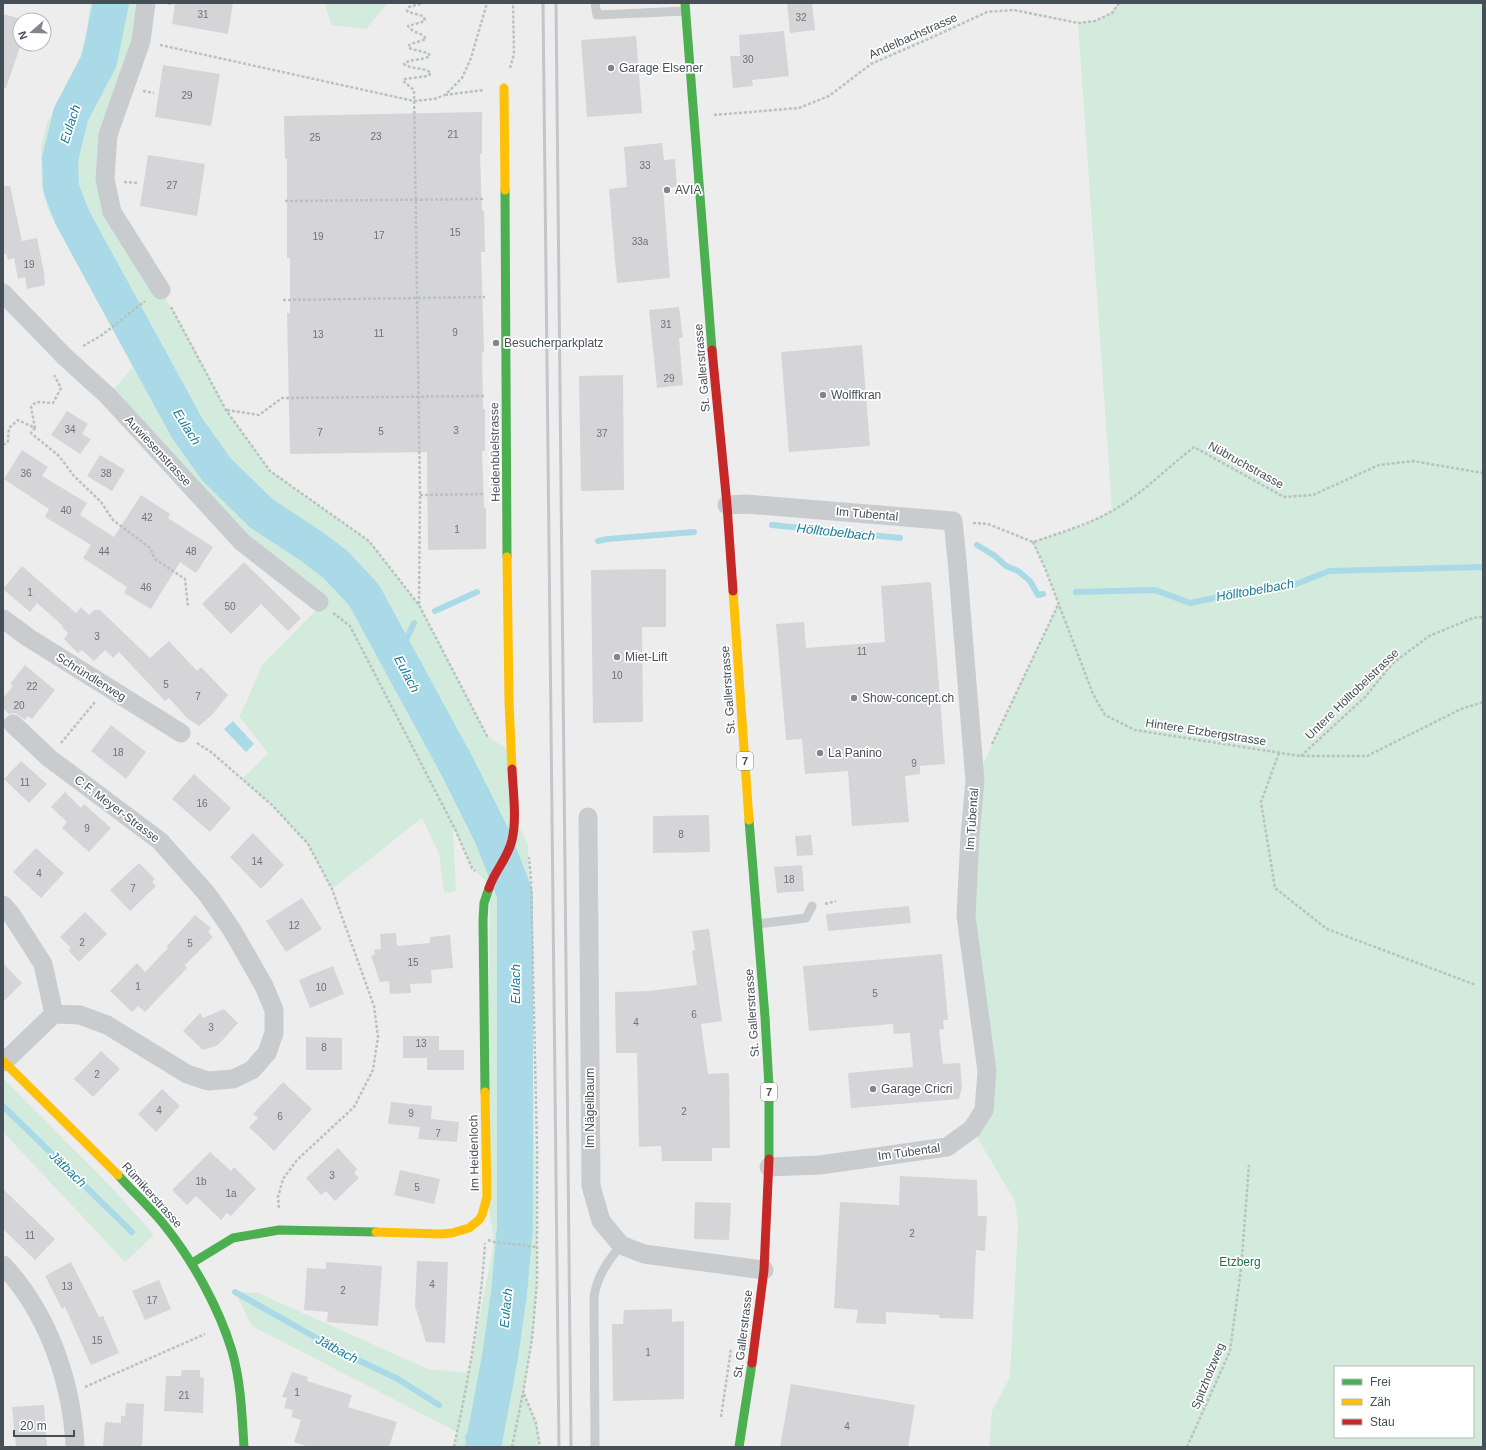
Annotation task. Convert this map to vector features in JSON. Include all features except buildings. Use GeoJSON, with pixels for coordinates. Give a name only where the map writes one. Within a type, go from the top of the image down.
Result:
{"type":"FeatureCollection","features":[{"type":"Feature","properties":{"kind":"main road","name":"St. Gallerstrasse"},"geometry":{"type":"LineString","coordinates":[[686,7],[715,385],[727,505],[769,1087],[769,1167],[764,1270],[752,1366],[739,1447]]}},
{"type":"Feature","properties":{"kind":"main road","name":"Heidenbüelstrasse"},"geometry":{"type":"LineString","coordinates":[[504,88],[507,599],[514,816]]}},
{"type":"Feature","properties":{"kind":"main road","name":"Im Heidenloch"},"geometry":{"type":"LineString","coordinates":[[192,1263],[233,1238],[279,1230],[440,1234],[457,1232],[473,1226],[482,1216],[487,1197],[484,903],[490,885],[505,858],[512,841],[514,816]]}},
{"type":"Feature","properties":{"kind":"main road","name":"Rümikerstrasse"},"geometry":{"type":"LineString","coordinates":[[3,1061],[98,1154],[165,1225],[192,1263],[221,1321],[232,1352],[240,1394],[244,1447]]}},
{"type":"Feature","properties":{"kind":"street"},"geometry":{"type":"LineString","coordinates":[[146,3],[141,40],[108,135],[105,179],[112,212],[156,293]]}},
{"type":"Feature","properties":{"kind":"street","name":"Auwiesenstrasse"},"geometry":{"type":"LineString","coordinates":[[3,293],[65,358],[108,396],[242,542],[319,602]]}},
{"type":"Feature","properties":{"kind":"street","name":"Im Tubental"},"geometry":{"type":"LineString","coordinates":[[727,505],[746,504],[952,521],[957,560],[975,781],[970,834],[966,916],[987,1071],[984,1110],[972,1129],[946,1147],[820,1165],[769,1167]]}},
{"type":"Feature","properties":{"kind":"street","name":"Schründlerweg"},"geometry":{"type":"LineString","coordinates":[[3,619],[35,642],[181,733]]}},
{"type":"Feature","properties":{"kind":"street","name":"C.F. Meyer-Strasse"},"geometry":{"type":"LineString","coordinates":[[13,724],[49,758],[160,841],[207,894],[232,930],[264,986],[274,1010],[274,1033],[267,1053],[252,1070],[233,1080],[208,1081],[187,1074],[107,1025],[80,1016],[54,1014]]}},
{"type":"Feature","properties":{"kind":"street","name":"Im Nägelibaum"},"geometry":{"type":"LineString","coordinates":[[588,817],[591,1186],[601,1221],[621,1244],[644,1254],[764,1270]]}},
{"type":"Feature","properties":{"kind":"street"},"geometry":{"type":"LineString","coordinates":[[3,905],[12,914],[42,964],[54,1014],[3,1061]]}},
{"type":"Feature","properties":{"kind":"street"},"geometry":{"type":"LineString","coordinates":[[3,1265],[28,1299],[40,1319],[57,1356],[68,1394],[74,1447]]}},
{"type":"Feature","properties":{"kind":"lane"},"geometry":{"type":"LineString","coordinates":[[595,3],[597,15],[686,7]]}},
{"type":"Feature","properties":{"kind":"lane"},"geometry":{"type":"LineString","coordinates":[[757,924],[806,918],[812,906]]}},
{"type":"Feature","properties":{"kind":"lane"},"geometry":{"type":"LineString","coordinates":[[595,1447],[595,1285],[605,1265],[621,1244]]}},
{"type":"Feature","properties":{"kind":"path"},"geometry":{"type":"LineString","coordinates":[[419,604],[420,495],[414,90],[403,81],[428,76],[431,73],[428,70],[416,69],[404,64],[407,62],[426,59],[430,56],[428,53],[411,49],[408,46],[426,39],[424,35],[410,30],[408,26],[425,20],[423,16],[408,12],[407,10],[423,3]]}},
{"type":"Feature","properties":{"kind":"path"},"geometry":{"type":"LineString","coordinates":[[445,95],[462,78],[471,58],[487,3]]}},
{"type":"Feature","properties":{"kind":"path"},"geometry":{"type":"LineString","coordinates":[[504,88],[514,54],[513,3]]}},
{"type":"Feature","properties":{"kind":"path","name":"Andelbachstrasse"},"geometry":{"type":"LineString","coordinates":[[694,117],[799,108],[829,96],[871,64],[987,12],[1014,10],[1078,23],[1095,21],[1106,16],[1112,13],[1119,3]]}},
{"type":"Feature","properties":{"kind":"path"},"geometry":{"type":"LineString","coordinates":[[141,40],[414,101],[470,92]]}},
{"type":"Feature","properties":{"kind":"path"},"geometry":{"type":"LineString","coordinates":[[285,201],[478,199]]}},
{"type":"Feature","properties":{"kind":"path"},"geometry":{"type":"LineString","coordinates":[[102,334],[156,293]]}},
{"type":"Feature","properties":{"kind":"path"},"geometry":{"type":"LineString","coordinates":[[283,300],[480,297]]}},
{"type":"Feature","properties":{"kind":"path"},"geometry":{"type":"LineString","coordinates":[[182,326],[226,410],[270,471],[369,541],[419,604],[487,736],[511,752]]}},
{"type":"Feature","properties":{"kind":"path"},"geometry":{"type":"LineString","coordinates":[[65,358],[52,371],[61,388],[53,403],[36,402],[31,407],[35,428],[31,433],[59,456],[74,476],[101,502],[113,520],[150,548],[155,560],[185,579],[188,607]]}},
{"type":"Feature","properties":{"kind":"path"},"geometry":{"type":"LineString","coordinates":[[226,410],[259,415],[282,398],[481,396]]}},
{"type":"Feature","properties":{"kind":"path"},"geometry":{"type":"LineString","coordinates":[[3,443],[5,444],[8,441],[9,428],[18,420],[35,428]]}},
{"type":"Feature","properties":{"kind":"path","name":"Nübruchstrasse"},"geometry":{"type":"LineString","coordinates":[[1033,542],[1082,526],[1112,511],[1130,499],[1194,446],[1284,497],[1313,495],[1379,465],[1413,461],[1483,473]]}},
{"type":"Feature","properties":{"kind":"path"},"geometry":{"type":"LineString","coordinates":[[420,495],[482,494]]}},
{"type":"Feature","properties":{"kind":"path"},"geometry":{"type":"LineString","coordinates":[[952,521],[988,524],[1033,542]]}},
{"type":"Feature","properties":{"kind":"path","name":"Hintere Etzbergstrasse"},"geometry":{"type":"LineString","coordinates":[[1033,542],[1059,603],[1093,694],[1105,715],[1135,730],[1300,756],[1367,756],[1461,709],[1483,702]]}},
{"type":"Feature","properties":{"kind":"path"},"geometry":{"type":"LineString","coordinates":[[319,602],[350,626],[455,829],[472,868],[490,885]]}},
{"type":"Feature","properties":{"kind":"path"},"geometry":{"type":"LineString","coordinates":[[992,745],[1059,603]]}},
{"type":"Feature","properties":{"kind":"path","name":"Untere Hölltobelstrasse"},"geometry":{"type":"LineString","coordinates":[[1300,756],[1365,697],[1392,664],[1429,636],[1473,618],[1483,617]]}},
{"type":"Feature","properties":{"kind":"path"},"geometry":{"type":"LineString","coordinates":[[66,737],[90,708]]}},
{"type":"Feature","properties":{"kind":"path"},"geometry":{"type":"LineString","coordinates":[[181,733],[211,752],[272,805],[308,844],[332,889],[374,1006],[378,1037],[373,1070],[354,1107],[297,1160],[283,1179],[278,1197]]}},
{"type":"Feature","properties":{"kind":"path"},"geometry":{"type":"LineString","coordinates":[[1279,753],[1260,802],[1275,888],[1327,929],[1476,985]]}},
{"type":"Feature","properties":{"kind":"path"},"geometry":{"type":"LineString","coordinates":[[512,1447],[523,1393],[535,1308],[537,1247],[535,1044],[529,852]]}},
{"type":"Feature","properties":{"kind":"path","name":"Spitzholzweg"},"geometry":{"type":"LineString","coordinates":[[1187,1447],[1230,1351],[1241,1269],[1249,1165]]}},
{"type":"Feature","properties":{"kind":"path"},"geometry":{"type":"LineString","coordinates":[[454,1447],[470,1366],[483,1278],[485,1239]]}},
{"type":"Feature","properties":{"kind":"path"},"geometry":{"type":"LineString","coordinates":[[494,1242],[537,1247]]}},
{"type":"Feature","properties":{"kind":"path"},"geometry":{"type":"LineString","coordinates":[[68,1394],[207,1334]]}},
{"type":"Feature","properties":{"kind":"path"},"geometry":{"type":"LineString","coordinates":[[719,1424],[731,1349]]}},
{"type":"Feature","properties":{"kind":"path"},"geometry":{"type":"LineString","coordinates":[[523,1393],[536,1423],[540,1447]]}},
{"type":"Feature","properties":{"kind":"green space"},"geometry":{"type":"Polygon","coordinates":[[[90,3],[146,3],[105,179],[161,290],[182,326],[226,410],[270,471],[369,541],[419,605],[487,736],[511,752],[514,816],[528,845],[537,1247],[536,1302],[532,1339],[523,1393],[536,1423],[540,1447],[454,1447],[457,1432],[252,1326],[235,1292],[258,1293],[428,1369],[469,1373],[494,1242],[487,1197],[490,885],[472,868],[455,829],[453,831],[456,891],[444,893],[439,854],[422,818],[332,889],[308,844],[272,805],[242,779],[268,753],[239,716],[262,665],[322,604],[242,542],[108,396],[133,367],[48,209],[42,187],[41,147],[47,123],[72,78],[86,39],[90,3]]]}},
{"type":"Feature","properties":{"kind":"green space"},"geometry":{"type":"Polygon","coordinates":[[[325,3],[388,3],[366,29],[331,25],[325,3]]]}},
{"type":"Feature","properties":{"kind":"green space","name":"Etzberg"},"geometry":{"type":"Polygon","coordinates":[[[1119,3],[1483,3],[1483,1447],[989,1447],[992,1411],[1010,1377],[1018,1225],[1015,1201],[972,1129],[984,1110],[966,916],[975,781],[1059,603],[1033,542],[1082,526],[1112,511],[1078,23],[1101,18],[1110,13],[1119,3]]]}},
{"type":"Feature","properties":{"kind":"green space"},"geometry":{"type":"Polygon","coordinates":[[[3,1078],[115,1191],[154,1235],[125,1262],[3,1132],[3,1078]]]}},
{"type":"Feature","properties":{"kind":"water"},"geometry":{"type":"Polygon","coordinates":[[[233,721],[254,744],[246,752],[224,729],[233,721]]]}},
{"type":"Feature","properties":{"kind":"waterway","name":"Eulach"},"geometry":{"type":"LineString","coordinates":[[111,3],[99,61],[71,114],[60,159],[61,188],[72,217],[187,428],[217,470],[261,513],[314,548],[336,565],[364,595],[457,766],[492,836],[515,894],[515,1227],[509,1293],[500,1357],[483,1447]]}},
{"type":"Feature","properties":{"kind":"waterway","name":"Hölltobelbach"},"geometry":{"type":"LineString","coordinates":[[772,525],[900,538]]}},
{"type":"Feature","properties":{"kind":"waterway","name":"Hölltobelbach"},"geometry":{"type":"LineString","coordinates":[[598,541],[694,532]]}},
{"type":"Feature","properties":{"kind":"waterway","name":"Hölltobelbach"},"geometry":{"type":"LineString","coordinates":[[977,545],[995,556],[1006,566],[1018,571],[1030,581],[1038,595],[1043,594]]}},
{"type":"Feature","properties":{"kind":"waterway","name":"Hölltobelbach"},"geometry":{"type":"LineString","coordinates":[[1076,592],[1155,590],[1190,603],[1257,589],[1291,586],[1329,571],[1483,567]]}},
{"type":"Feature","properties":{"kind":"waterway","name":"Hölltobelbach"},"geometry":{"type":"LineString","coordinates":[[435,611],[477,592]]}},
{"type":"Feature","properties":{"kind":"waterway","name":"Hölltobelbach"},"geometry":{"type":"LineString","coordinates":[[398,657],[414,623]]}},
{"type":"Feature","properties":{"kind":"waterway","name":"Jätbach"},"geometry":{"type":"LineString","coordinates":[[3,1106],[132,1232]]}},
{"type":"Feature","properties":{"kind":"waterway","name":"Jätbach"},"geometry":{"type":"LineString","coordinates":[[235,1292],[343,1353],[398,1379],[439,1405]]}},
{"type":"Feature","properties":{"kind":"waterway","name":"Jätbach"},"geometry":{"type":"LineString","coordinates":[[468,1437],[479,1447]]}},
{"type":"Feature","properties":{"kind":"railway"},"geometry":{"type":"LineString","coordinates":[[543,3],[559,1447]]}},
{"type":"Feature","properties":{"kind":"railway"},"geometry":{"type":"LineString","coordinates":[[556,3],[571,1447]]}},
{"type":"Feature","properties":{"kind":"traffic: fast"},"geometry":{"type":"LineString","coordinates":[[685,3],[712,350]]}},
{"type":"Feature","properties":{"kind":"traffic: fast"},"geometry":{"type":"LineString","coordinates":[[505,190],[507,557]]}},
{"type":"Feature","properties":{"kind":"traffic: fast"},"geometry":{"type":"LineString","coordinates":[[749,820],[765,1017],[769,1087],[769,1159]]}},
{"type":"Feature","properties":{"kind":"traffic: fast"},"geometry":{"type":"LineString","coordinates":[[485,1092],[483,920],[484,903],[489,888]]}},
{"type":"Feature","properties":{"kind":"traffic: fast"},"geometry":{"type":"LineString","coordinates":[[118,1175],[154,1213],[185,1254],[204,1286],[220,1318],[227,1335],[235,1363],[241,1399],[244,1447]]}},
{"type":"Feature","properties":{"kind":"traffic: fast"},"geometry":{"type":"LineString","coordinates":[[192,1263],[233,1238],[279,1230],[376,1232]]}},
{"type":"Feature","properties":{"kind":"traffic: fast"},"geometry":{"type":"LineString","coordinates":[[739,1447],[752,1363]]}},
{"type":"Feature","properties":{"kind":"traffic: slow"},"geometry":{"type":"LineString","coordinates":[[504,88],[505,190]]}},
{"type":"Feature","properties":{"kind":"traffic: slow"},"geometry":{"type":"LineString","coordinates":[[507,557],[509,701],[512,769]]}},
{"type":"Feature","properties":{"kind":"traffic: slow"},"geometry":{"type":"LineString","coordinates":[[733,591],[749,820]]}},
{"type":"Feature","properties":{"kind":"traffic: slow"},"geometry":{"type":"LineString","coordinates":[[3,1061],[118,1175]]}},
{"type":"Feature","properties":{"kind":"traffic: slow"},"geometry":{"type":"LineString","coordinates":[[376,1232],[452,1233],[469,1228],[479,1220],[487,1197],[485,1092]]}},
{"type":"Feature","properties":{"kind":"traffic: jam"},"geometry":{"type":"LineString","coordinates":[[712,350],[727,505],[733,591]]}},
{"type":"Feature","properties":{"kind":"traffic: jam"},"geometry":{"type":"LineString","coordinates":[[489,888],[510,847],[512,840],[514,814],[512,769]]}},
{"type":"Feature","properties":{"kind":"traffic: jam"},"geometry":{"type":"LineString","coordinates":[[752,1363],[764,1270],[769,1159]]}},
{"type":"Feature","properties":{"kind":"place","name":"Garage Elsener"},"geometry":{"type":"Point","coordinates":[611,68]}},
{"type":"Feature","properties":{"kind":"place","name":"AVIA"},"geometry":{"type":"Point","coordinates":[667,190]}},
{"type":"Feature","properties":{"kind":"place","name":"Besucherparkplatz"},"geometry":{"type":"Point","coordinates":[496,343]}},
{"type":"Feature","properties":{"kind":"place","name":"Wolffkran"},"geometry":{"type":"Point","coordinates":[823,395]}},
{"type":"Feature","properties":{"kind":"place","name":"Miet-Lift"},"geometry":{"type":"Point","coordinates":[617,657]}},
{"type":"Feature","properties":{"kind":"place","name":"Show-concept.ch"},"geometry":{"type":"Point","coordinates":[854,698]}},
{"type":"Feature","properties":{"kind":"place","name":"La Panino"},"geometry":{"type":"Point","coordinates":[820,753]}},
{"type":"Feature","properties":{"kind":"place","name":"Garage Cricri"},"geometry":{"type":"Point","coordinates":[873,1089]}}]}
